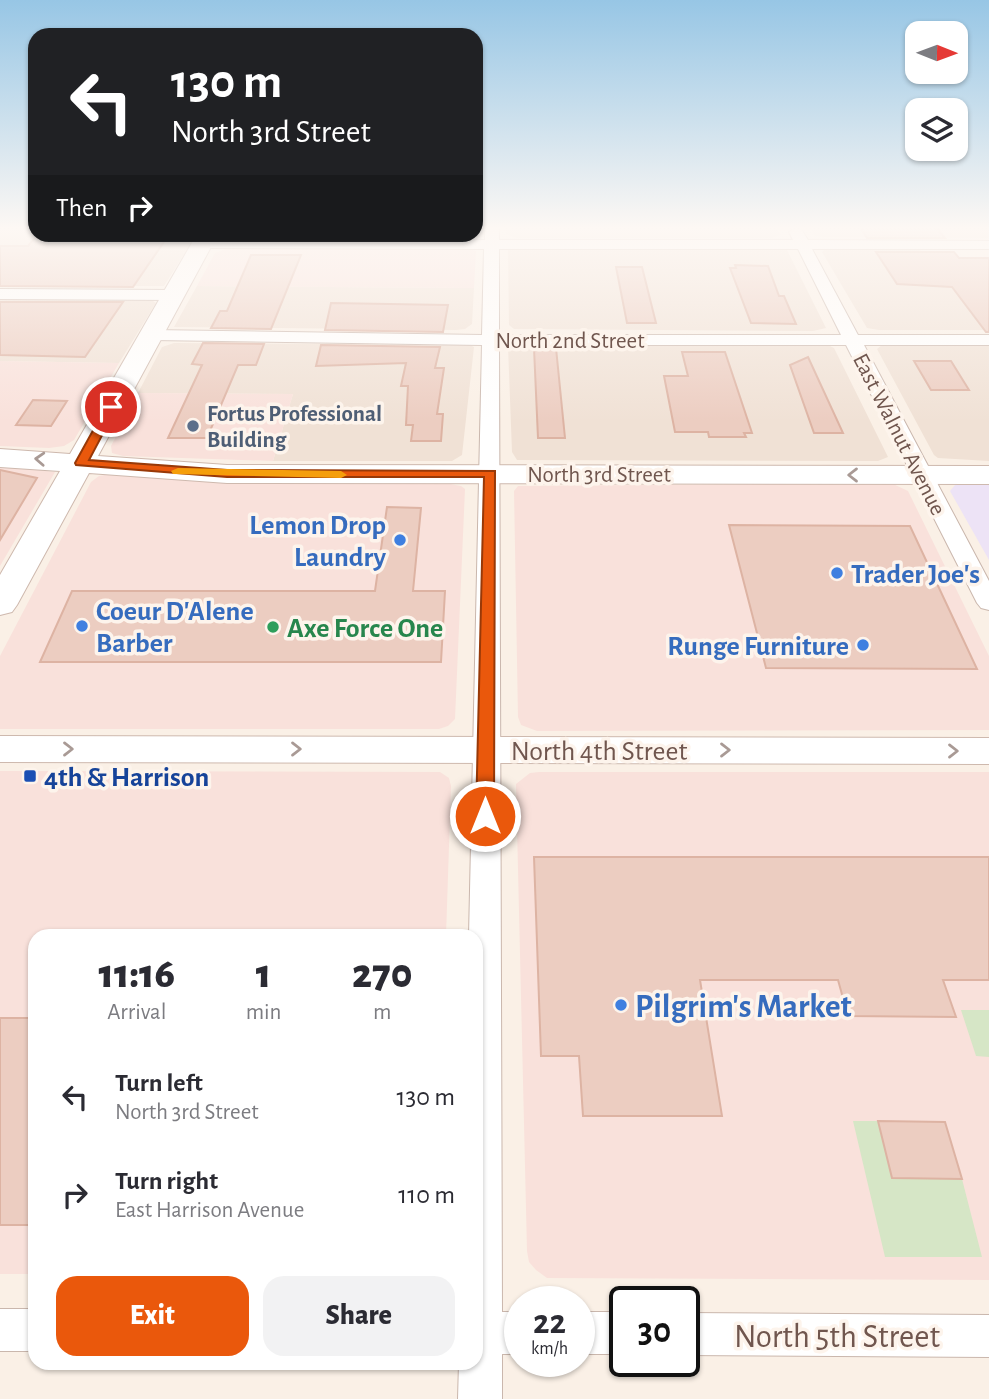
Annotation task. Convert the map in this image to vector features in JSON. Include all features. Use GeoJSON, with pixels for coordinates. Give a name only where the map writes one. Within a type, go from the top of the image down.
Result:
{"type":"FeatureCollection","features":[{"type":"Feature","properties":{"kind":"main road"},"geometry":{"type":"LineString","coordinates":[[0,605],[175,292]]}},
{"type":"Feature","properties":{"kind":"main road","name":"North 3rd Street"},"geometry":{"type":"LineString","coordinates":[[0,458],[227,474],[989,475]]}},
{"type":"Feature","properties":{"kind":"main road","name":"North 4th Street"},"geometry":{"type":"LineString","coordinates":[[0,749],[989,751]]}},
{"type":"Feature","properties":{"kind":"street"},"geometry":{"type":"LineString","coordinates":[[480,1399],[492,1333],[485,749],[491,474],[491,292]]}},
{"type":"Feature","properties":{"kind":"street","name":"East Walnut Avenue"},"geometry":{"type":"LineString","coordinates":[[827,292],[989,603]]}},
{"type":"Feature","properties":{"kind":"street"},"geometry":{"type":"LineString","coordinates":[[0,294],[173,295]]}},
{"type":"Feature","properties":{"kind":"street","name":"North 2nd Street"},"geometry":{"type":"LineString","coordinates":[[152,335],[491,340],[989,340]]}},
{"type":"Feature","properties":{"kind":"street"},"geometry":{"type":"LineString","coordinates":[[0,1330],[28,1330]]}},
{"type":"Feature","properties":{"kind":"street","name":"North 5th Street"},"geometry":{"type":"LineString","coordinates":[[700,1334],[989,1336]]}},
{"type":"Feature","properties":{"kind":"shaded area"},"geometry":{"type":"Polygon","coordinates":[[[193,292],[474,292],[472,324],[465,329],[174,327],[193,292]]]}},
{"type":"Feature","properties":{"kind":"shaded area"},"geometry":{"type":"Polygon","coordinates":[[[509,292],[808,292],[826,328],[813,331],[514,329],[509,325],[509,292]]]}},
{"type":"Feature","properties":{"kind":"shaded area"},"geometry":{"type":"Polygon","coordinates":[[[846,292],[989,292],[989,330],[867,328],[846,292]]]}},
{"type":"Feature","properties":{"kind":"shaded area"},"geometry":{"type":"Polygon","coordinates":[[[0,298],[150,299],[156,303],[119,363],[0,361],[0,298]]]}},
{"type":"Feature","properties":{"kind":"shaded area"},"geometry":{"type":"Polygon","coordinates":[[[174,343],[470,345],[474,347],[462,455],[452,461],[273,461],[293,394],[138,393],[162,347],[174,343]]]}},
{"type":"Feature","properties":{"kind":"shaded area"},"geometry":{"type":"Polygon","coordinates":[[[989,344],[989,461],[938,458],[877,349],[882,345],[989,344]]]}},
{"type":"Feature","properties":{"kind":"shaded area"},"geometry":{"type":"Polygon","coordinates":[[[828,345],[834,348],[888,457],[878,461],[517,460],[512,452],[508,346],[828,345]]]}},
{"type":"Feature","properties":{"kind":"shaded area"},"geometry":{"type":"Polygon","coordinates":[[[0,361],[119,363],[74,440],[64,446],[49,448],[0,446],[0,361]]]}},
{"type":"Feature","properties":{"kind":"shaded area"},"geometry":{"type":"Polygon","coordinates":[[[138,393],[293,394],[273,461],[123,456],[112,453],[111,446],[138,393]]]}},
{"type":"Feature","properties":{"kind":"shaded area"},"geometry":{"type":"Polygon","coordinates":[[[0,465],[55,472],[0,566],[0,465]]]}},
{"type":"Feature","properties":{"kind":"shaded area"},"geometry":{"type":"Polygon","coordinates":[[[110,474],[205,482],[461,486],[465,489],[455,719],[448,726],[439,729],[0,729],[0,656],[91,482],[99,476],[110,474]]]}},
{"type":"Feature","properties":{"kind":"shaded area"},"geometry":{"type":"Polygon","coordinates":[[[891,483],[908,491],[989,656],[989,730],[537,731],[521,725],[518,717],[514,491],[518,486],[891,483]]]}},
{"type":"Feature","properties":{"kind":"shaded area"},"geometry":{"type":"Polygon","coordinates":[[[956,484],[989,484],[989,560],[950,491],[956,484]]]}},
{"type":"Feature","properties":{"kind":"shaded area"},"geometry":{"type":"Polygon","coordinates":[[[0,771],[440,772],[449,778],[451,786],[446,929],[28,929],[28,1274],[0,1274],[0,771]]]}},
{"type":"Feature","properties":{"kind":"shaded area"},"geometry":{"type":"Polygon","coordinates":[[[989,772],[989,1280],[547,1278],[536,1270],[529,1262],[527,1251],[516,784],[530,773],[989,772]]]}},
{"type":"Feature","properties":{"kind":"green space"},"geometry":{"type":"Polygon","coordinates":[[[961,1010],[989,1010],[989,1057],[976,1056],[961,1010]]]}},
{"type":"Feature","properties":{"kind":"green space"},"geometry":{"type":"Polygon","coordinates":[[[853,1121],[878,1121],[892,1178],[962,1179],[982,1257],[885,1257],[853,1121]]]}},
{"type":"Feature","properties":{"kind":"building"},"geometry":{"type":"Polygon","coordinates":[[[235,292],[286,292],[271,329],[211,328],[220,311],[227,311],[235,292]]]}},
{"type":"Feature","properties":{"kind":"building"},"geometry":{"type":"Polygon","coordinates":[[[621,292],[648,292],[656,323],[627,323],[621,292]]]}},
{"type":"Feature","properties":{"kind":"building"},"geometry":{"type":"Polygon","coordinates":[[[739,292],[778,292],[779,296],[784,296],[796,324],[751,323],[739,292]]]}},
{"type":"Feature","properties":{"kind":"building"},"geometry":{"type":"Polygon","coordinates":[[[956,292],[989,292],[989,332],[986,332],[956,292]]]}},
{"type":"Feature","properties":{"kind":"building"},"geometry":{"type":"Polygon","coordinates":[[[0,302],[123,302],[85,357],[0,355],[0,302]]]}},
{"type":"Feature","properties":{"kind":"building"},"geometry":{"type":"Polygon","coordinates":[[[331,303],[448,305],[443,332],[325,330],[331,303]]]}},
{"type":"Feature","properties":{"kind":"building"},"geometry":{"type":"Polygon","coordinates":[[[203,343],[264,344],[256,365],[238,365],[207,438],[168,438],[202,365],[192,364],[203,343]]]}},
{"type":"Feature","properties":{"kind":"building"},"geometry":{"type":"Polygon","coordinates":[[[321,345],[440,347],[435,368],[444,368],[437,414],[443,414],[441,441],[411,441],[413,425],[406,425],[408,386],[401,386],[406,363],[316,366],[321,345]]]}},
{"type":"Feature","properties":{"kind":"building"},"geometry":{"type":"Polygon","coordinates":[[[534,348],[556,348],[565,438],[538,438],[534,348]]]}},
{"type":"Feature","properties":{"kind":"building"},"geometry":{"type":"Polygon","coordinates":[[[682,352],[725,352],[752,433],[744,433],[746,437],[709,437],[708,432],[675,432],[664,376],[688,376],[682,352]]]}},
{"type":"Feature","properties":{"kind":"building"},"geometry":{"type":"Polygon","coordinates":[[[808,357],[843,433],[814,433],[790,365],[808,357]]]}},
{"type":"Feature","properties":{"kind":"building"},"geometry":{"type":"Polygon","coordinates":[[[914,361],[951,361],[969,390],[931,390],[914,361]]]}},
{"type":"Feature","properties":{"kind":"building"},"geometry":{"type":"Polygon","coordinates":[[[33,400],[67,401],[51,426],[16,425],[33,400]]]}},
{"type":"Feature","properties":{"kind":"building"},"geometry":{"type":"Polygon","coordinates":[[[0,470],[37,478],[0,540],[0,470]]]}},
{"type":"Feature","properties":{"kind":"building"},"geometry":{"type":"Polygon","coordinates":[[[387,507],[421,508],[413,591],[445,591],[441,662],[40,662],[72,591],[375,591],[387,507]]]}},
{"type":"Feature","properties":{"kind":"building","name":"Trader Joe's"},"geometry":{"type":"Polygon","coordinates":[[[729,525],[910,526],[977,669],[766,668],[729,525]]]}},
{"type":"Feature","properties":{"kind":"building","name":"Pilgrim's Market"},"geometry":{"type":"Polygon","coordinates":[[[534,857],[989,857],[989,980],[943,980],[956,1017],[848,1016],[838,980],[700,980],[722,1116],[583,1116],[579,1056],[541,1056],[534,857]]]}},
{"type":"Feature","properties":{"kind":"building"},"geometry":{"type":"Polygon","coordinates":[[[0,1018],[28,1018],[28,1225],[0,1225],[0,1018]]]}},
{"type":"Feature","properties":{"kind":"building"},"geometry":{"type":"Polygon","coordinates":[[[878,1121],[945,1122],[962,1179],[892,1178],[878,1121]]]}},
{"type":"Feature","properties":{"kind":"slow traffic"},"geometry":{"type":"LineString","coordinates":[[178,471],[341,475]]}},
{"type":"Feature","properties":{"kind":"place","name":"Fortus Professional Building"},"geometry":{"type":"Point","coordinates":[193,426]}},
{"type":"Feature","properties":{"kind":"place","name":"Lemon Drop Laundry"},"geometry":{"type":"Point","coordinates":[400,540]}},
{"type":"Feature","properties":{"kind":"place","name":"Trader Joe's"},"geometry":{"type":"Point","coordinates":[837,573]}},
{"type":"Feature","properties":{"kind":"place","name":"Coeur D'Alene Barber"},"geometry":{"type":"Point","coordinates":[82,626]}},
{"type":"Feature","properties":{"kind":"place","name":"Axe Force One"},"geometry":{"type":"Point","coordinates":[273,627]}},
{"type":"Feature","properties":{"kind":"place","name":"Runge Furniture"},"geometry":{"type":"Point","coordinates":[863,645]}},
{"type":"Feature","properties":{"kind":"place","name":"4th & Harrison"},"geometry":{"type":"Point","coordinates":[30,776]}},
{"type":"Feature","properties":{"kind":"place","name":"Pilgrim's Market"},"geometry":{"type":"Point","coordinates":[621,1005]}},
{"type":"Feature","properties":{"kind":"route"},"geometry":{"type":"LineString","coordinates":[[111,407],[81,463],[227,474],[491,474],[485,816]]}}]}
